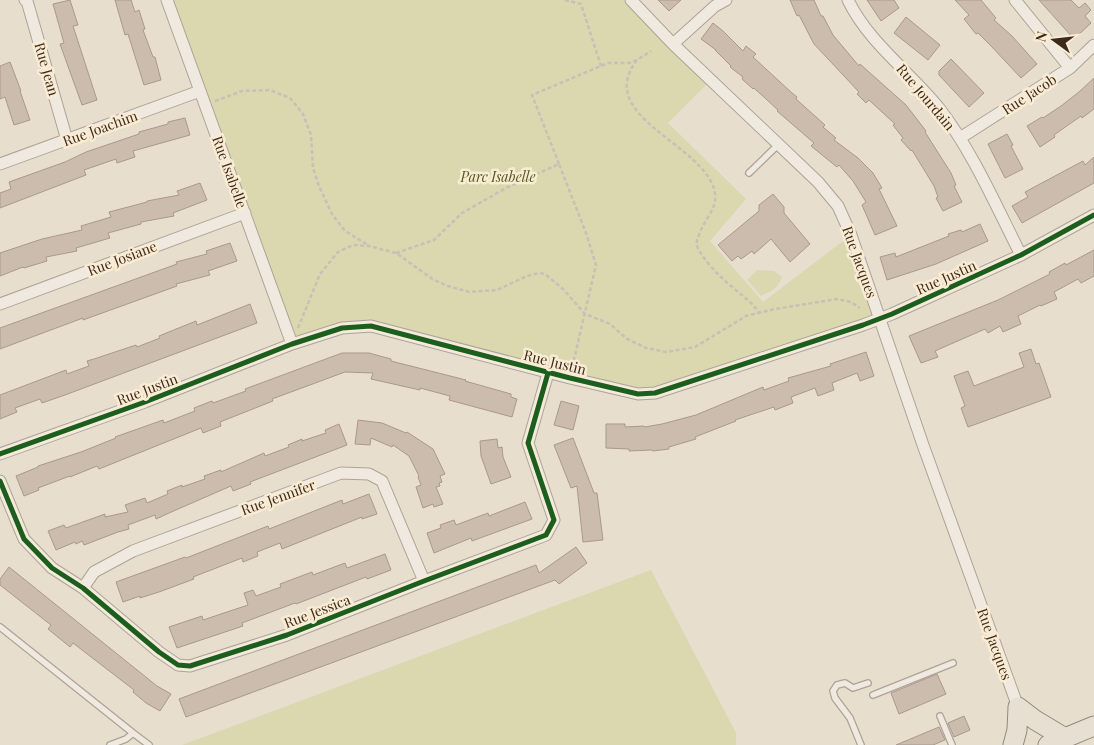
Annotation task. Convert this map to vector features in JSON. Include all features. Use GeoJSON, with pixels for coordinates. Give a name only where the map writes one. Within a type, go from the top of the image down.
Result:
{"type":"FeatureCollection","features":[{"type":"Feature","properties":{"kind":"main road"},"geometry":{"type":"LineString","coordinates":[[1018,707],[1035,720],[1056,742],[1094,726]]}},
{"type":"Feature","properties":{"kind":"main road"},"geometry":{"type":"LineString","coordinates":[[1013,745],[1018,730],[1018,707]]}},
{"type":"Feature","properties":{"kind":"street","name":"Rue Jean"},"geometry":{"type":"LineString","coordinates":[[25,0],[27,1],[67,140]]}},
{"type":"Feature","properties":{"kind":"street","name":"Rue Isabelle"},"geometry":{"type":"LineString","coordinates":[[167,0],[292,344]]}},
{"type":"Feature","properties":{"kind":"street","name":"Rue Jacques"},"geometry":{"type":"LineString","coordinates":[[631,0],[674,44],[818,182],[838,206],[851,235],[923,445],[1018,707]]}},
{"type":"Feature","properties":{"kind":"street"},"geometry":{"type":"LineString","coordinates":[[674,44],[715,6],[726,0]]}},
{"type":"Feature","properties":{"kind":"street","name":"Rue Jourdain"},"geometry":{"type":"LineString","coordinates":[[848,0],[870,33],[938,107],[960,138],[1021,255]]}},
{"type":"Feature","properties":{"kind":"street"},"geometry":{"type":"LineString","coordinates":[[1015,0],[1070,68]]}},
{"type":"Feature","properties":{"kind":"street","name":"Rue Jacob"},"geometry":{"type":"LineString","coordinates":[[960,138],[1070,68],[1094,45]]}},
{"type":"Feature","properties":{"kind":"street","name":"Rue Joachim"},"geometry":{"type":"LineString","coordinates":[[0,164],[200,91]]}},
{"type":"Feature","properties":{"kind":"street","name":"Rue Josiane"},"geometry":{"type":"LineString","coordinates":[[0,304],[245,212]]}},
{"type":"Feature","properties":{"kind":"street","name":"Rue Justin"},"geometry":{"type":"LineString","coordinates":[[0,454],[145,402],[292,344],[342,328],[371,326],[548,373],[638,394],[655,393],[880,318],[1021,255],[1094,215]]}},
{"type":"Feature","properties":{"kind":"street","name":"Rue Jessica"},"geometry":{"type":"LineString","coordinates":[[0,480],[24,539],[52,568],[82,588],[159,652],[178,665],[190,666],[287,635],[546,535],[554,520],[528,443],[548,373]]}},
{"type":"Feature","properties":{"kind":"street","name":"Rue Jennifer"},"geometry":{"type":"LineString","coordinates":[[82,588],[94,572],[133,551],[341,473],[369,474],[382,481],[424,581]]}},
{"type":"Feature","properties":{"kind":"lane"},"geometry":{"type":"LineString","coordinates":[[749,173],[779,144]]}},
{"type":"Feature","properties":{"kind":"lane"},"geometry":{"type":"LineString","coordinates":[[0,627],[149,745]]}},
{"type":"Feature","properties":{"kind":"lane"},"geometry":{"type":"LineString","coordinates":[[873,695],[953,662]]}},
{"type":"Feature","properties":{"kind":"lane"},"geometry":{"type":"LineString","coordinates":[[862,745],[850,718],[835,698],[833,691],[837,685],[845,684],[853,688],[868,683]]}},
{"type":"Feature","properties":{"kind":"lane"},"geometry":{"type":"LineString","coordinates":[[940,716],[952,745]]}},
{"type":"Feature","properties":{"kind":"lane"},"geometry":{"type":"LineString","coordinates":[[110,745],[126,739],[133,733]]}},
{"type":"Feature","properties":{"kind":"path"},"geometry":{"type":"LineString","coordinates":[[565,0],[581,4],[601,66]]}},
{"type":"Feature","properties":{"kind":"path"},"geometry":{"type":"LineString","coordinates":[[570,378],[596,266],[586,233],[532,94],[608,63],[629,63],[651,51]]}},
{"type":"Feature","properties":{"kind":"path"},"geometry":{"type":"LineString","coordinates":[[637,60],[630,69],[627,88],[630,103],[657,131],[679,150],[693,158],[709,178],[716,195],[713,208],[702,227],[696,244],[701,256],[752,303],[759,313]]}},
{"type":"Feature","properties":{"kind":"path"},"geometry":{"type":"LineString","coordinates":[[205,105],[242,92],[270,90],[290,98],[303,114],[311,135],[313,168],[332,214],[345,231],[369,246]]}},
{"type":"Feature","properties":{"kind":"path"},"geometry":{"type":"LineString","coordinates":[[396,253],[434,240],[462,212],[506,188],[559,164]]}},
{"type":"Feature","properties":{"kind":"path"},"geometry":{"type":"LineString","coordinates":[[292,344],[320,274],[338,252],[353,245],[369,246],[396,253],[434,280],[468,292],[497,290],[527,276],[539,273],[544,274],[563,289],[585,314],[610,324],[627,339],[646,348],[666,352],[695,347],[746,316],[759,313],[837,299],[851,302],[860,308]]}},
{"type":"Feature","properties":{"kind":"green space","name":"Parc Isabelle"},"geometry":{"type":"Polygon","coordinates":[[[167,0],[631,0],[711,80],[668,123],[746,199],[710,241],[763,302],[851,235],[883,317],[669,384],[646,389],[570,378],[371,326],[292,344],[167,0]]]}},
{"type":"Feature","properties":{"kind":"green space"},"geometry":{"type":"Polygon","coordinates":[[[757,270],[774,271],[782,277],[774,289],[761,296],[747,280],[757,270]]]}},
{"type":"Feature","properties":{"kind":"green space"},"geometry":{"type":"Polygon","coordinates":[[[651,570],[736,733],[736,745],[182,745],[651,570]]]}},
{"type":"Feature","properties":{"kind":"building"},"geometry":{"type":"Polygon","coordinates":[[[70,0],[78,25],[73,26],[97,100],[82,105],[60,44],[64,43],[53,4],[70,0]]]}},
{"type":"Feature","properties":{"kind":"building"},"geometry":{"type":"Polygon","coordinates":[[[115,0],[131,0],[135,12],[139,10],[145,29],[143,30],[153,57],[155,57],[161,80],[144,85],[128,34],[125,35],[115,0]]]}},
{"type":"Feature","properties":{"kind":"building"},"geometry":{"type":"Polygon","coordinates":[[[658,0],[681,0],[669,11],[658,0]]]}},
{"type":"Feature","properties":{"kind":"building"},"geometry":{"type":"Polygon","coordinates":[[[790,0],[814,0],[833,35],[859,66],[860,64],[906,105],[926,131],[951,173],[956,185],[954,186],[962,202],[943,211],[936,198],[938,197],[934,186],[912,150],[901,140],[903,138],[893,125],[895,124],[869,100],[866,103],[857,94],[859,92],[814,44],[799,15],[797,16],[790,0]]]}},
{"type":"Feature","properties":{"kind":"building"},"geometry":{"type":"Polygon","coordinates":[[[867,0],[894,0],[899,8],[881,21],[867,0]]]}},
{"type":"Feature","properties":{"kind":"building"},"geometry":{"type":"Polygon","coordinates":[[[955,0],[981,0],[996,18],[994,20],[1012,36],[1037,64],[1021,78],[978,33],[976,34],[964,19],[969,15],[955,0]]]}},
{"type":"Feature","properties":{"kind":"building"},"geometry":{"type":"Polygon","coordinates":[[[1039,0],[1071,0],[1079,8],[1085,3],[1091,10],[1085,16],[1091,23],[1074,39],[1039,0]]]}},
{"type":"Feature","properties":{"kind":"building"},"geometry":{"type":"Polygon","coordinates":[[[906,17],[940,45],[928,60],[894,33],[906,17]]]}},
{"type":"Feature","properties":{"kind":"building"},"geometry":{"type":"Polygon","coordinates":[[[713,23],[743,51],[746,46],[756,54],[753,57],[825,125],[823,127],[836,138],[834,140],[858,158],[873,173],[882,188],[879,189],[897,226],[875,235],[862,205],[866,202],[853,181],[839,165],[837,167],[811,146],[814,143],[742,79],[743,77],[730,67],[716,50],[701,39],[713,23]]]}},
{"type":"Feature","properties":{"kind":"building"},"geometry":{"type":"Polygon","coordinates":[[[951,59],[984,93],[969,107],[939,75],[939,71],[951,59]]]}},
{"type":"Feature","properties":{"kind":"building"},"geometry":{"type":"Polygon","coordinates":[[[10,62],[30,120],[14,125],[5,97],[0,99],[0,66],[10,62]]]}},
{"type":"Feature","properties":{"kind":"building"},"geometry":{"type":"Polygon","coordinates":[[[1094,78],[1094,109],[1054,135],[1055,137],[1040,147],[1027,126],[1061,106],[1094,78]]]}},
{"type":"Feature","properties":{"kind":"building"},"geometry":{"type":"Polygon","coordinates":[[[185,118],[190,135],[133,151],[135,157],[117,163],[116,159],[84,170],[86,175],[0,208],[0,193],[11,189],[9,182],[139,134],[139,132],[185,118]]]}},
{"type":"Feature","properties":{"kind":"building"},"geometry":{"type":"Polygon","coordinates":[[[1007,134],[1023,169],[1005,178],[988,144],[1007,134]]]}},
{"type":"Feature","properties":{"kind":"building"},"geometry":{"type":"Polygon","coordinates":[[[1094,157],[1094,183],[1022,223],[1012,206],[1028,197],[1025,192],[1083,161],[1085,165],[1094,157]]]}},
{"type":"Feature","properties":{"kind":"building"},"geometry":{"type":"Polygon","coordinates":[[[200,183],[207,200],[173,213],[174,216],[141,222],[141,224],[108,233],[110,238],[76,248],[77,251],[46,257],[47,261],[23,267],[0,276],[0,253],[42,239],[82,230],[81,226],[111,217],[109,212],[147,201],[179,195],[177,191],[200,183]]]}},
{"type":"Feature","properties":{"kind":"building"},"geometry":{"type":"Polygon","coordinates":[[[773,194],[784,207],[784,213],[810,244],[790,262],[771,239],[754,254],[752,251],[741,259],[738,256],[732,261],[718,245],[759,211],[759,205],[773,194]]]}},
{"type":"Feature","properties":{"kind":"building"},"geometry":{"type":"Polygon","coordinates":[[[980,224],[988,241],[936,264],[887,280],[880,257],[895,253],[896,257],[949,236],[948,234],[961,230],[962,232],[980,224]]]}},
{"type":"Feature","properties":{"kind":"building"},"geometry":{"type":"Polygon","coordinates":[[[230,243],[237,261],[208,271],[210,275],[176,284],[177,286],[0,349],[0,328],[177,264],[176,262],[207,254],[206,251],[230,243]]]}},
{"type":"Feature","properties":{"kind":"building"},"geometry":{"type":"Polygon","coordinates":[[[1094,250],[1094,276],[1081,283],[1078,279],[1054,292],[1057,299],[1018,316],[1021,324],[1003,332],[1000,326],[988,333],[985,329],[935,351],[938,357],[921,363],[909,336],[998,300],[1050,274],[1049,272],[1065,263],[1066,265],[1094,250]]]}},
{"type":"Feature","properties":{"kind":"building"},"geometry":{"type":"Polygon","coordinates":[[[250,304],[257,323],[65,395],[42,403],[40,399],[15,408],[17,412],[0,419],[0,395],[66,370],[67,374],[89,366],[87,361],[136,345],[137,347],[196,321],[197,325],[250,304]]]}},
{"type":"Feature","properties":{"kind":"building"},"geometry":{"type":"Polygon","coordinates":[[[1031,349],[1036,364],[1039,363],[1051,397],[968,427],[961,408],[965,406],[954,376],[968,371],[974,386],[1024,367],[1019,353],[1031,349]]]}},
{"type":"Feature","properties":{"kind":"building"},"geometry":{"type":"Polygon","coordinates":[[[866,352],[874,376],[860,381],[857,373],[832,383],[834,390],[818,396],[815,388],[791,397],[793,403],[775,410],[774,407],[735,420],[695,437],[696,439],[669,447],[669,449],[629,451],[629,449],[606,448],[606,424],[625,424],[625,427],[645,427],[696,415],[763,387],[764,390],[789,381],[788,378],[831,366],[830,364],[866,352]]]}},
{"type":"Feature","properties":{"kind":"building"},"geometry":{"type":"Polygon","coordinates":[[[342,353],[369,353],[391,359],[391,361],[466,380],[511,394],[511,397],[517,399],[512,417],[449,400],[450,396],[420,388],[420,390],[371,379],[373,373],[345,372],[272,399],[273,401],[220,422],[221,426],[203,433],[201,428],[99,469],[97,466],[38,488],[39,490],[24,496],[16,476],[38,466],[81,452],[115,437],[163,420],[164,423],[195,411],[194,408],[246,391],[245,389],[342,353]]]}},
{"type":"Feature","properties":{"kind":"building"},"geometry":{"type":"Polygon","coordinates":[[[561,401],[579,406],[573,430],[554,425],[561,401]]]}},
{"type":"Feature","properties":{"kind":"building"},"geometry":{"type":"Polygon","coordinates":[[[358,420],[382,423],[407,432],[433,449],[445,474],[440,476],[442,482],[439,483],[440,486],[436,487],[443,504],[434,507],[433,504],[423,508],[416,487],[421,485],[419,476],[409,456],[393,445],[392,447],[371,438],[370,445],[355,444],[358,420]]]}},
{"type":"Feature","properties":{"kind":"building"},"geometry":{"type":"Polygon","coordinates":[[[339,424],[347,445],[250,482],[251,484],[233,491],[231,486],[156,519],[155,515],[128,525],[129,529],[84,545],[82,541],[76,544],[75,542],[56,550],[48,531],[64,525],[66,528],[105,514],[105,517],[128,512],[125,505],[145,498],[147,503],[168,494],[167,491],[205,479],[204,476],[221,470],[221,472],[264,453],[265,456],[289,447],[288,445],[302,439],[302,441],[326,433],[325,430],[339,424]]]}},
{"type":"Feature","properties":{"kind":"building"},"geometry":{"type":"Polygon","coordinates":[[[573,438],[594,493],[597,493],[603,540],[583,542],[577,486],[571,488],[554,445],[573,438]]]}},
{"type":"Feature","properties":{"kind":"building"},"geometry":{"type":"Polygon","coordinates":[[[497,439],[498,448],[502,447],[503,457],[511,477],[491,484],[481,456],[480,441],[497,439]]]}},
{"type":"Feature","properties":{"kind":"building"},"geometry":{"type":"Polygon","coordinates":[[[369,494],[377,514],[362,519],[362,517],[282,549],[280,543],[257,552],[258,556],[243,562],[242,558],[159,592],[123,602],[116,582],[186,558],[268,526],[269,529],[342,500],[343,504],[369,494]]]}},
{"type":"Feature","properties":{"kind":"building"},"geometry":{"type":"Polygon","coordinates":[[[525,502],[532,519],[472,541],[471,538],[434,553],[427,533],[441,528],[440,525],[454,520],[456,525],[488,513],[489,516],[525,502]]]}},
{"type":"Feature","properties":{"kind":"building"},"geometry":{"type":"Polygon","coordinates":[[[576,547],[587,563],[559,584],[555,580],[186,717],[179,699],[536,565],[539,573],[576,547]]]}},
{"type":"Feature","properties":{"kind":"building"},"geometry":{"type":"Polygon","coordinates":[[[385,554],[391,570],[367,579],[366,577],[242,623],[243,626],[177,648],[169,627],[202,616],[203,620],[248,605],[244,593],[253,590],[256,596],[281,587],[280,584],[312,572],[313,575],[345,563],[347,568],[385,554]]]}},
{"type":"Feature","properties":{"kind":"building"},"geometry":{"type":"Polygon","coordinates":[[[9,567],[157,686],[171,694],[160,711],[146,703],[133,692],[134,690],[73,643],[70,647],[48,629],[51,625],[0,585],[0,579],[9,567]]]}},
{"type":"Feature","properties":{"kind":"building"},"geometry":{"type":"Polygon","coordinates":[[[937,674],[946,694],[899,714],[891,693],[937,674]]]}},
{"type":"Feature","properties":{"kind":"building"},"geometry":{"type":"Polygon","coordinates":[[[964,716],[970,730],[954,737],[948,723],[964,716]]]}},
{"type":"Feature","properties":{"kind":"building"},"geometry":{"type":"Polygon","coordinates":[[[939,727],[945,740],[933,745],[896,745],[939,727]]]}},
{"type":"Feature","properties":{"kind":"cycle path"},"geometry":{"type":"LineString","coordinates":[[0,454],[145,402],[292,344],[342,328],[371,326],[570,378],[638,394],[655,393],[892,314],[1021,255],[1094,215]]}},
{"type":"Feature","properties":{"kind":"cycle path"},"geometry":{"type":"LineString","coordinates":[[0,481],[24,539],[52,568],[83,588],[159,652],[178,665],[190,666],[287,635],[546,535],[554,520],[528,443],[548,373]]}}]}
